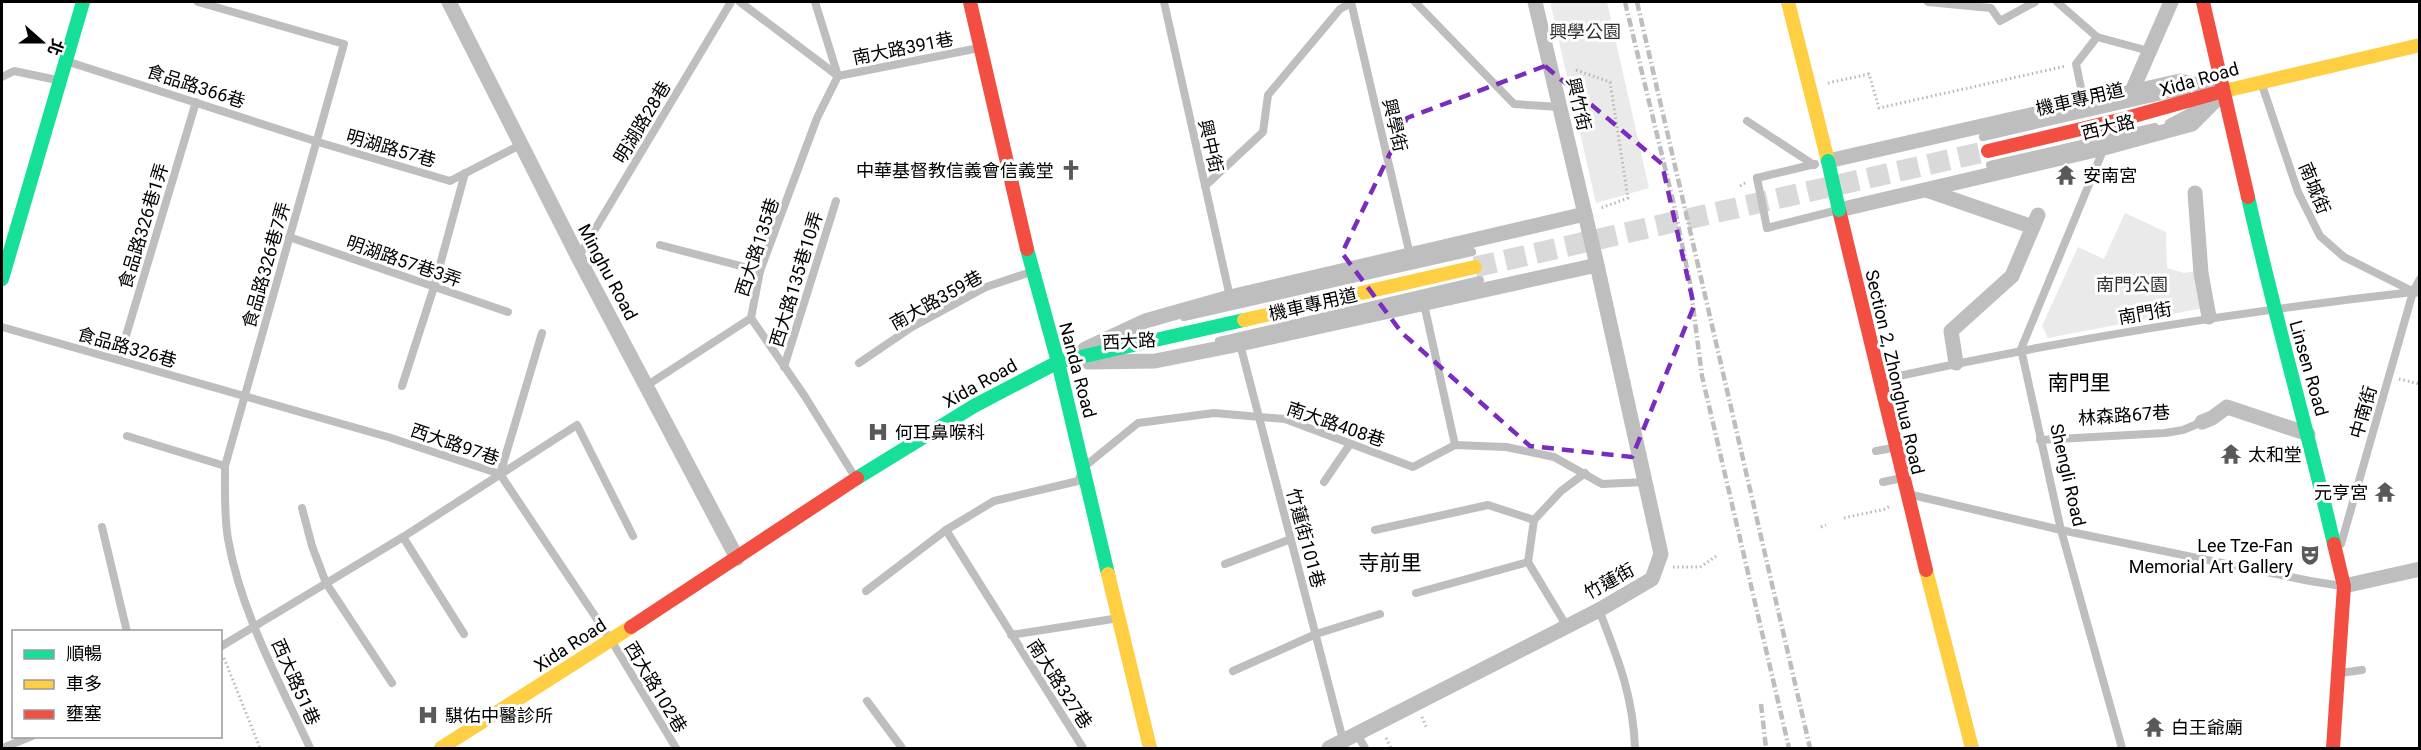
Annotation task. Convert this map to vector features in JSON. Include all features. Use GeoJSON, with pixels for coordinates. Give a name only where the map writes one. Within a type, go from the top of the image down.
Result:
{"type":"FeatureCollection","features":[{"type":"Feature","properties":{"kind":"street"},"geometry":{"type":"LineString","coordinates":[[2,279],[83,2]]}},
{"type":"Feature","properties":{"kind":"street","name":"Minghu Road"},"geometry":{"type":"LineString","coordinates":[[448,2],[578,257],[737,558]]}},
{"type":"Feature","properties":{"kind":"street","name":"Nanda Road"},"geometry":{"type":"LineString","coordinates":[[970,2],[1032,272],[1058,362],[1150,748]]}},
{"type":"Feature","properties":{"kind":"street","name":"興竹街"},"geometry":{"type":"LineString","coordinates":[[1535,2],[1597,265]]}},
{"type":"Feature","properties":{"kind":"street","name":"Section 2, Zhonghua Road"},"geometry":{"type":"LineString","coordinates":[[1788,2],[1809,87],[1821,163],[1839,210],[1905,493],[1972,748]]}},
{"type":"Feature","properties":{"kind":"street"},"geometry":{"type":"LineString","coordinates":[[2132,91],[2171,2]]}},
{"type":"Feature","properties":{"kind":"street","name":"Linsen Road"},"geometry":{"type":"LineString","coordinates":[[2203,2],[2273,308],[2308,434],[2344,586],[2333,748]]}},
{"type":"Feature","properties":{"kind":"street","name":"Xida Road"},"geometry":{"type":"LineString","coordinates":[[1989,158],[2260,81],[2420,45]]}},
{"type":"Feature","properties":{"kind":"street","name":"西大路"},"geometry":{"type":"LineString","coordinates":[[1821,163],[2180,81],[2225,91]]}},
{"type":"Feature","properties":{"kind":"street","name":"西大路"},"geometry":{"type":"LineString","coordinates":[[1839,210],[2104,148],[2192,124],[2225,91]]}},
{"type":"Feature","properties":{"kind":"street"},"geometry":{"type":"LineString","coordinates":[[1926,189],[2035,221],[2012,276],[1951,331],[1956,363]]}},
{"type":"Feature","properties":{"kind":"street"},"geometry":{"type":"LineString","coordinates":[[2195,193],[2201,273],[2210,317]]}},
{"type":"Feature","properties":{"kind":"street","name":"西大路"},"geometry":{"type":"LineString","coordinates":[[1058,362],[1145,321],[1230,297],[1585,214]]}},
{"type":"Feature","properties":{"kind":"street","name":"西大路"},"geometry":{"type":"LineString","coordinates":[[1058,362],[1155,361],[1597,265]]}},
{"type":"Feature","properties":{"kind":"street","name":"竹蓮街"},"geometry":{"type":"LineString","coordinates":[[1329,748],[1599,610],[1652,579],[1661,554],[1597,265]]}},
{"type":"Feature","properties":{"kind":"street","name":"Xida Road"},"geometry":{"type":"LineString","coordinates":[[441,748],[737,558],[855,477],[1006,387],[1058,362],[1475,267]]}},
{"type":"Feature","properties":{"kind":"street","name":"林森路67巷"},"geometry":{"type":"LineString","coordinates":[[2202,422],[2212,418],[2227,406],[2308,434]]}},
{"type":"Feature","properties":{"kind":"street"},"geometry":{"type":"LineString","coordinates":[[2344,586],[2420,569]]}},
{"type":"Feature","properties":{"kind":"lane","name":"食品路326巷7弄"},"geometry":{"type":"LineString","coordinates":[[198,2],[344,44],[225,466]]}},
{"type":"Feature","properties":{"kind":"lane","name":"明湖路28巷"},"geometry":{"type":"LineString","coordinates":[[578,257],[731,2]]}},
{"type":"Feature","properties":{"kind":"lane"},"geometry":{"type":"LineString","coordinates":[[740,2],[838,76]]}},
{"type":"Feature","properties":{"kind":"lane","name":"南大路391巷"},"geometry":{"type":"LineString","coordinates":[[815,2],[838,76],[980,48]]}},
{"type":"Feature","properties":{"kind":"lane","name":"興中街"},"geometry":{"type":"LineString","coordinates":[[1164,2],[1230,297]]}},
{"type":"Feature","properties":{"kind":"lane"},"geometry":{"type":"LineString","coordinates":[[1205,186],[1263,132],[1268,95],[1340,9],[1351,2]]}},
{"type":"Feature","properties":{"kind":"lane","name":"興學街"},"geometry":{"type":"LineString","coordinates":[[1351,2],[1410,255]]}},
{"type":"Feature","properties":{"kind":"lane"},"geometry":{"type":"LineString","coordinates":[[1415,2],[1514,104],[1560,107]]}},
{"type":"Feature","properties":{"kind":"lane"},"geometry":{"type":"LineString","coordinates":[[1929,2],[1991,9],[2000,21],[2035,2]]}},
{"type":"Feature","properties":{"kind":"lane"},"geometry":{"type":"LineString","coordinates":[[2057,2],[2097,38],[2149,51]]}},
{"type":"Feature","properties":{"kind":"lane"},"geometry":{"type":"LineString","coordinates":[[2084,102],[2076,64],[2097,38]]}},
{"type":"Feature","properties":{"kind":"lane","name":"食品路366巷"},"geometry":{"type":"LineString","coordinates":[[64,61],[318,142]]}},
{"type":"Feature","properties":{"kind":"lane"},"geometry":{"type":"LineString","coordinates":[[2,77],[14,71],[59,80]]}},
{"type":"Feature","properties":{"kind":"lane","name":"西大路135巷"},"geometry":{"type":"LineString","coordinates":[[838,76],[826,95],[760,272],[751,318],[855,477]]}},
{"type":"Feature","properties":{"kind":"lane","name":"南城街"},"geometry":{"type":"LineString","coordinates":[[2260,81],[2298,192],[2320,236],[2344,257],[2416,292]]}},
{"type":"Feature","properties":{"kind":"lane","name":"機車專用道"},"geometry":{"type":"LineString","coordinates":[[1983,137],[2170,94],[2225,91]]}},
{"type":"Feature","properties":{"kind":"lane","name":"食品路326巷1弄"},"geometry":{"type":"LineString","coordinates":[[119,359],[196,102]]}},
{"type":"Feature","properties":{"kind":"lane"},"geometry":{"type":"LineString","coordinates":[[1747,121],[1821,163]]}},
{"type":"Feature","properties":{"kind":"lane","name":"明湖路57巷"},"geometry":{"type":"LineString","coordinates":[[318,142],[450,181],[520,145]]}},
{"type":"Feature","properties":{"kind":"lane"},"geometry":{"type":"LineString","coordinates":[[2021,349],[2104,148]]}},
{"type":"Feature","properties":{"kind":"lane","name":"西大路"},"geometry":{"type":"LineString","coordinates":[[1821,163],[1757,178],[1767,228],[1839,210]]}},
{"type":"Feature","properties":{"kind":"lane"},"geometry":{"type":"LineString","coordinates":[[402,386],[434,287],[465,173]]}},
{"type":"Feature","properties":{"kind":"lane","name":"西大路135巷10弄"},"geometry":{"type":"LineString","coordinates":[[784,367],[836,201]]}},
{"type":"Feature","properties":{"kind":"lane","name":"明湖路57巷3弄"},"geometry":{"type":"LineString","coordinates":[[289,237],[508,312]]}},
{"type":"Feature","properties":{"kind":"lane"},"geometry":{"type":"LineString","coordinates":[[660,245],[760,272]]}},
{"type":"Feature","properties":{"kind":"lane","name":"機車專用道"},"geometry":{"type":"LineString","coordinates":[[1145,321],[1171,320],[1472,252]]}},
{"type":"Feature","properties":{"kind":"lane","name":"南大路359巷"},"geometry":{"type":"LineString","coordinates":[[859,363],[912,327],[986,287],[1032,272]]}},
{"type":"Feature","properties":{"kind":"lane","name":"中南街"},"geometry":{"type":"LineString","coordinates":[[2338,554],[2389,376],[2420,279]]}},
{"type":"Feature","properties":{"kind":"lane","name":"機車專用道"},"geometry":{"type":"LineString","coordinates":[[1155,361],[1175,351],[1480,280]]}},
{"type":"Feature","properties":{"kind":"lane","name":"南門街"},"geometry":{"type":"LineString","coordinates":[[1878,380],[2021,349],[2210,317],[2416,292]]}},
{"type":"Feature","properties":{"kind":"lane"},"geometry":{"type":"LineString","coordinates":[[1424,304],[1455,445],[1506,447],[1554,457],[1602,484],[1645,482]]}},
{"type":"Feature","properties":{"kind":"lane"},"geometry":{"type":"LineString","coordinates":[[646,386],[751,318]]}},
{"type":"Feature","properties":{"kind":"lane","name":"食品路326巷"},"geometry":{"type":"LineString","coordinates":[[2,327],[119,359],[244,398]]}},
{"type":"Feature","properties":{"kind":"lane"},"geometry":{"type":"LineString","coordinates":[[500,474],[542,333]]}},
{"type":"Feature","properties":{"kind":"lane","name":"竹蓮街101巷"},"geometry":{"type":"LineString","coordinates":[[1240,344],[1316,634],[1350,737],[1365,748]]}},
{"type":"Feature","properties":{"kind":"lane","name":"Shengli Road"},"geometry":{"type":"LineString","coordinates":[[2021,349],[2061,530],[2122,748]]}},
{"type":"Feature","properties":{"kind":"lane","name":"西大路97巷"},"geometry":{"type":"LineString","coordinates":[[244,398],[388,437],[500,474],[610,640]]}},
{"type":"Feature","properties":{"kind":"lane","name":"南大路408巷"},"geometry":{"type":"LineString","coordinates":[[1084,467],[1138,423],[1214,413],[1285,419],[1413,466],[1455,445]]}},
{"type":"Feature","properties":{"kind":"lane","name":"林森路67巷"},"geometry":{"type":"LineString","coordinates":[[2040,440],[2165,433],[2183,430],[2202,422]]}},
{"type":"Feature","properties":{"kind":"lane"},"geometry":{"type":"LineString","coordinates":[[222,648],[403,537],[577,425],[633,536]]}},
{"type":"Feature","properties":{"kind":"lane"},"geometry":{"type":"LineString","coordinates":[[127,436],[225,466]]}},
{"type":"Feature","properties":{"kind":"lane"},"geometry":{"type":"LineString","coordinates":[[1324,482],[1350,444]]}},
{"type":"Feature","properties":{"kind":"lane"},"geometry":{"type":"LineString","coordinates":[[1876,451],[1894,448]]}},
{"type":"Feature","properties":{"kind":"lane","name":"西大路51巷"},"geometry":{"type":"LineString","coordinates":[[225,466],[228,538],[239,585],[255,628],[310,748]]}},
{"type":"Feature","properties":{"kind":"lane"},"geometry":{"type":"LineString","coordinates":[[867,591],[946,530],[994,501],[1078,481],[1084,467]]}},
{"type":"Feature","properties":{"kind":"lane"},"geometry":{"type":"LineString","coordinates":[[1566,625],[1528,562],[1534,520],[1561,491],[1585,473]]}},
{"type":"Feature","properties":{"kind":"lane"},"geometry":{"type":"LineString","coordinates":[[1883,482],[1902,478]]}},
{"type":"Feature","properties":{"kind":"lane"},"geometry":{"type":"LineString","coordinates":[[1905,493],[2061,530],[2298,579],[2344,586]]}},
{"type":"Feature","properties":{"kind":"lane"},"geometry":{"type":"LineString","coordinates":[[1375,530],[1488,505],[1534,520]]}},
{"type":"Feature","properties":{"kind":"lane"},"geometry":{"type":"LineString","coordinates":[[302,508],[312,546],[326,583],[392,683]]}},
{"type":"Feature","properties":{"kind":"lane"},"geometry":{"type":"LineString","coordinates":[[102,527],[127,630]]}},
{"type":"Feature","properties":{"kind":"lane","name":"南大路327巷"},"geometry":{"type":"LineString","coordinates":[[946,530],[1083,748]]}},
{"type":"Feature","properties":{"kind":"lane"},"geometry":{"type":"LineString","coordinates":[[403,537],[464,634]]}},
{"type":"Feature","properties":{"kind":"lane"},"geometry":{"type":"LineString","coordinates":[[1225,564],[1291,538]]}},
{"type":"Feature","properties":{"kind":"lane"},"geometry":{"type":"LineString","coordinates":[[1416,593],[1528,562]]}},
{"type":"Feature","properties":{"kind":"lane"},"geometry":{"type":"LineString","coordinates":[[1599,610],[1624,672],[1634,719],[1635,748]]}},
{"type":"Feature","properties":{"kind":"lane"},"geometry":{"type":"LineString","coordinates":[[1233,671],[1316,634],[1380,614]]}},
{"type":"Feature","properties":{"kind":"lane","name":"南大路327巷"},"geometry":{"type":"LineString","coordinates":[[1011,635],[1119,618]]}},
{"type":"Feature","properties":{"kind":"lane","name":"西大路102巷"},"geometry":{"type":"LineString","coordinates":[[610,640],[676,748]]}},
{"type":"Feature","properties":{"kind":"lane"},"geometry":{"type":"LineString","coordinates":[[2338,674],[2362,670]]}},
{"type":"Feature","properties":{"kind":"lane"},"geometry":{"type":"LineString","coordinates":[[867,701],[902,748]]}},
{"type":"Feature","properties":{"kind":"lane"},"geometry":{"type":"LineString","coordinates":[[3,748],[27,738]]}},
{"type":"Feature","properties":{"kind":"path"},"geometry":{"type":"LineString","coordinates":[[1809,87],[1869,74],[1879,108],[2076,64]]}},
{"type":"Feature","properties":{"kind":"path"},"geometry":{"type":"LineString","coordinates":[[1576,69],[1610,82],[1628,198],[1585,214]]}},
{"type":"Feature","properties":{"kind":"path"},"geometry":{"type":"LineString","coordinates":[[2389,376],[2420,384]]}},
{"type":"Feature","properties":{"kind":"path"},"geometry":{"type":"LineString","coordinates":[[1844,519],[1885,509],[1905,493]]}},
{"type":"Feature","properties":{"kind":"path"},"geometry":{"type":"LineString","coordinates":[[1657,566],[1700,567],[1718,555]]}},
{"type":"Feature","properties":{"kind":"path"},"geometry":{"type":"LineString","coordinates":[[222,654],[260,748]]}},
{"type":"Feature","properties":{"kind":"highlighted area"},"geometry":{"type":"Polygon","coordinates":[[[1545,66],[1662,164],[1694,306],[1632,457],[1530,446],[1402,333],[1342,253],[1407,118],[1545,66]]]}},
{"type":"Feature","properties":{"kind":"green space","name":"興學公園"},"geometry":{"type":"Polygon","coordinates":[[[1550,2],[1607,2],[1649,188],[1596,203],[1550,2]]]}},
{"type":"Feature","properties":{"kind":"green space","name":"南門公園"},"geometry":{"type":"Polygon","coordinates":[[[2125,213],[2166,232],[2167,268],[2184,273],[2197,271],[2204,308],[2048,338],[2042,326],[2078,247],[2104,259],[2125,213]]]}},
{"type":"Feature","properties":{"kind":"tunnel"},"geometry":{"type":"LineString","coordinates":[[1475,267],[1988,151]]}},
{"type":"Feature","properties":{"kind":"railway"},"geometry":{"type":"LineString","coordinates":[[1625,2],[1674,205],[1690,283],[1702,376],[1789,748]]}},
{"type":"Feature","properties":{"kind":"railway"},"geometry":{"type":"LineString","coordinates":[[1637,2],[1810,748]]}},
{"type":"Feature","properties":{"kind":"railway"},"geometry":{"type":"LineString","coordinates":[[1761,704],[1766,748]]}},
{"type":"Feature","properties":{"kind":"traffic: fast"},"geometry":{"type":"LineString","coordinates":[[2,279],[83,2]]}},
{"type":"Feature","properties":{"kind":"traffic: fast"},"geometry":{"type":"LineString","coordinates":[[1828,161],[1839,210]]}},
{"type":"Feature","properties":{"kind":"traffic: fast"},"geometry":{"type":"LineString","coordinates":[[2248,197],[2334,544]]}},
{"type":"Feature","properties":{"kind":"traffic: fast"},"geometry":{"type":"LineString","coordinates":[[1027,249],[1058,362],[1108,574]]}},
{"type":"Feature","properties":{"kind":"traffic: fast"},"geometry":{"type":"LineString","coordinates":[[857,478],[974,406],[1058,362],[1244,320]]}},
{"type":"Feature","properties":{"kind":"traffic: slow"},"geometry":{"type":"LineString","coordinates":[[1788,2],[1828,161]]}},
{"type":"Feature","properties":{"kind":"traffic: slow"},"geometry":{"type":"LineString","coordinates":[[2216,93],[2420,45]]}},
{"type":"Feature","properties":{"kind":"traffic: slow"},"geometry":{"type":"LineString","coordinates":[[1244,320],[1475,267]]}},
{"type":"Feature","properties":{"kind":"traffic: slow"},"geometry":{"type":"LineString","coordinates":[[1926,570],[1972,748]]}},
{"type":"Feature","properties":{"kind":"traffic: slow"},"geometry":{"type":"LineString","coordinates":[[1108,574],[1150,748]]}},
{"type":"Feature","properties":{"kind":"traffic: slow"},"geometry":{"type":"LineString","coordinates":[[441,748],[631,627]]}},
{"type":"Feature","properties":{"kind":"traffic: jam"},"geometry":{"type":"LineString","coordinates":[[970,2],[1027,249]]}},
{"type":"Feature","properties":{"kind":"traffic: jam"},"geometry":{"type":"LineString","coordinates":[[2203,2],[2248,197]]}},
{"type":"Feature","properties":{"kind":"traffic: jam"},"geometry":{"type":"LineString","coordinates":[[1988,151],[2123,119],[2216,93]]}},
{"type":"Feature","properties":{"kind":"traffic: jam"},"geometry":{"type":"LineString","coordinates":[[1839,210],[1926,570]]}},
{"type":"Feature","properties":{"kind":"traffic: jam"},"geometry":{"type":"LineString","coordinates":[[631,627],[857,478]]}},
{"type":"Feature","properties":{"kind":"traffic: jam"},"geometry":{"type":"LineString","coordinates":[[2333,748],[2344,586],[2334,544]]}},
{"type":"Feature","properties":{"kind":"place","name":"中華基督教信義會信義堂"},"geometry":{"type":"Point","coordinates":[1071,170]}},
{"type":"Feature","properties":{"kind":"place","name":"安南宮"},"geometry":{"type":"Point","coordinates":[2066,175]}},
{"type":"Feature","properties":{"kind":"place","name":"何耳鼻喉科"},"geometry":{"type":"Point","coordinates":[878,432]}},
{"type":"Feature","properties":{"kind":"place","name":"太和堂"},"geometry":{"type":"Point","coordinates":[2231,454]}},
{"type":"Feature","properties":{"kind":"place","name":"元亨宮"},"geometry":{"type":"Point","coordinates":[2385,492]}},
{"type":"Feature","properties":{"kind":"place","name":"Lee Tze-Fan Memorial Art Gallery"},"geometry":{"type":"Point","coordinates":[2310,555]}},
{"type":"Feature","properties":{"kind":"place","name":"騏佑中醫診所"},"geometry":{"type":"Point","coordinates":[428,715]}},
{"type":"Feature","properties":{"kind":"place","name":"白王爺廟"},"geometry":{"type":"Point","coordinates":[2154,727]}},
{"type":"Feature","properties":{"kind":"district","name":"南門里"},"geometry":{"type":"Point","coordinates":[2079,383]}},
{"type":"Feature","properties":{"kind":"district","name":"寺前里"},"geometry":{"type":"Point","coordinates":[1390,563]}}]}
